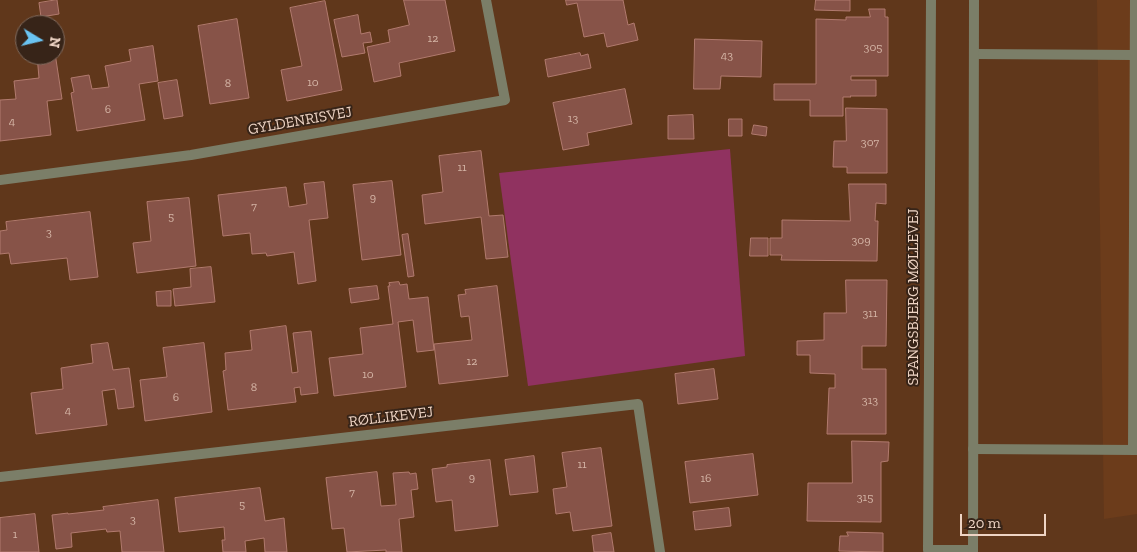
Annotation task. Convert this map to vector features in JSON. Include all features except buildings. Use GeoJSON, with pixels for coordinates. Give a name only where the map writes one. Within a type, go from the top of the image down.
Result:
{"type":"FeatureCollection","features":[{"type":"Feature","properties":{"kind":"street","name":"GYLDENRISVEJ"},"geometry":{"type":"LineString","coordinates":[[0,180],[191,155],[505,100],[486,0]]}},
{"type":"Feature","properties":{"kind":"street","name":"SPANGSBJERG MØLLEVEJ"},"geometry":{"type":"LineString","coordinates":[[931,0],[928,550],[973,551],[974,0]]}},
{"type":"Feature","properties":{"kind":"street"},"geometry":{"type":"LineString","coordinates":[[973,449],[1135,450],[1136,0]]}},
{"type":"Feature","properties":{"kind":"street"},"geometry":{"type":"LineString","coordinates":[[974,54],[1135,55]]}},
{"type":"Feature","properties":{"kind":"street","name":"RØLLIKEVEJ"},"geometry":{"type":"LineString","coordinates":[[0,477],[638,404],[660,552]]}},
{"type":"Feature","properties":{"kind":"shaded area"},"geometry":{"type":"Polygon","coordinates":[[[1097,0],[1137,0],[1137,514],[1104,519],[1097,0]]]}},
{"type":"Feature","properties":{"kind":"shaded area"},"geometry":{"type":"Polygon","coordinates":[[[730,149],[745,356],[528,386],[499,173],[730,149]]]}}]}
